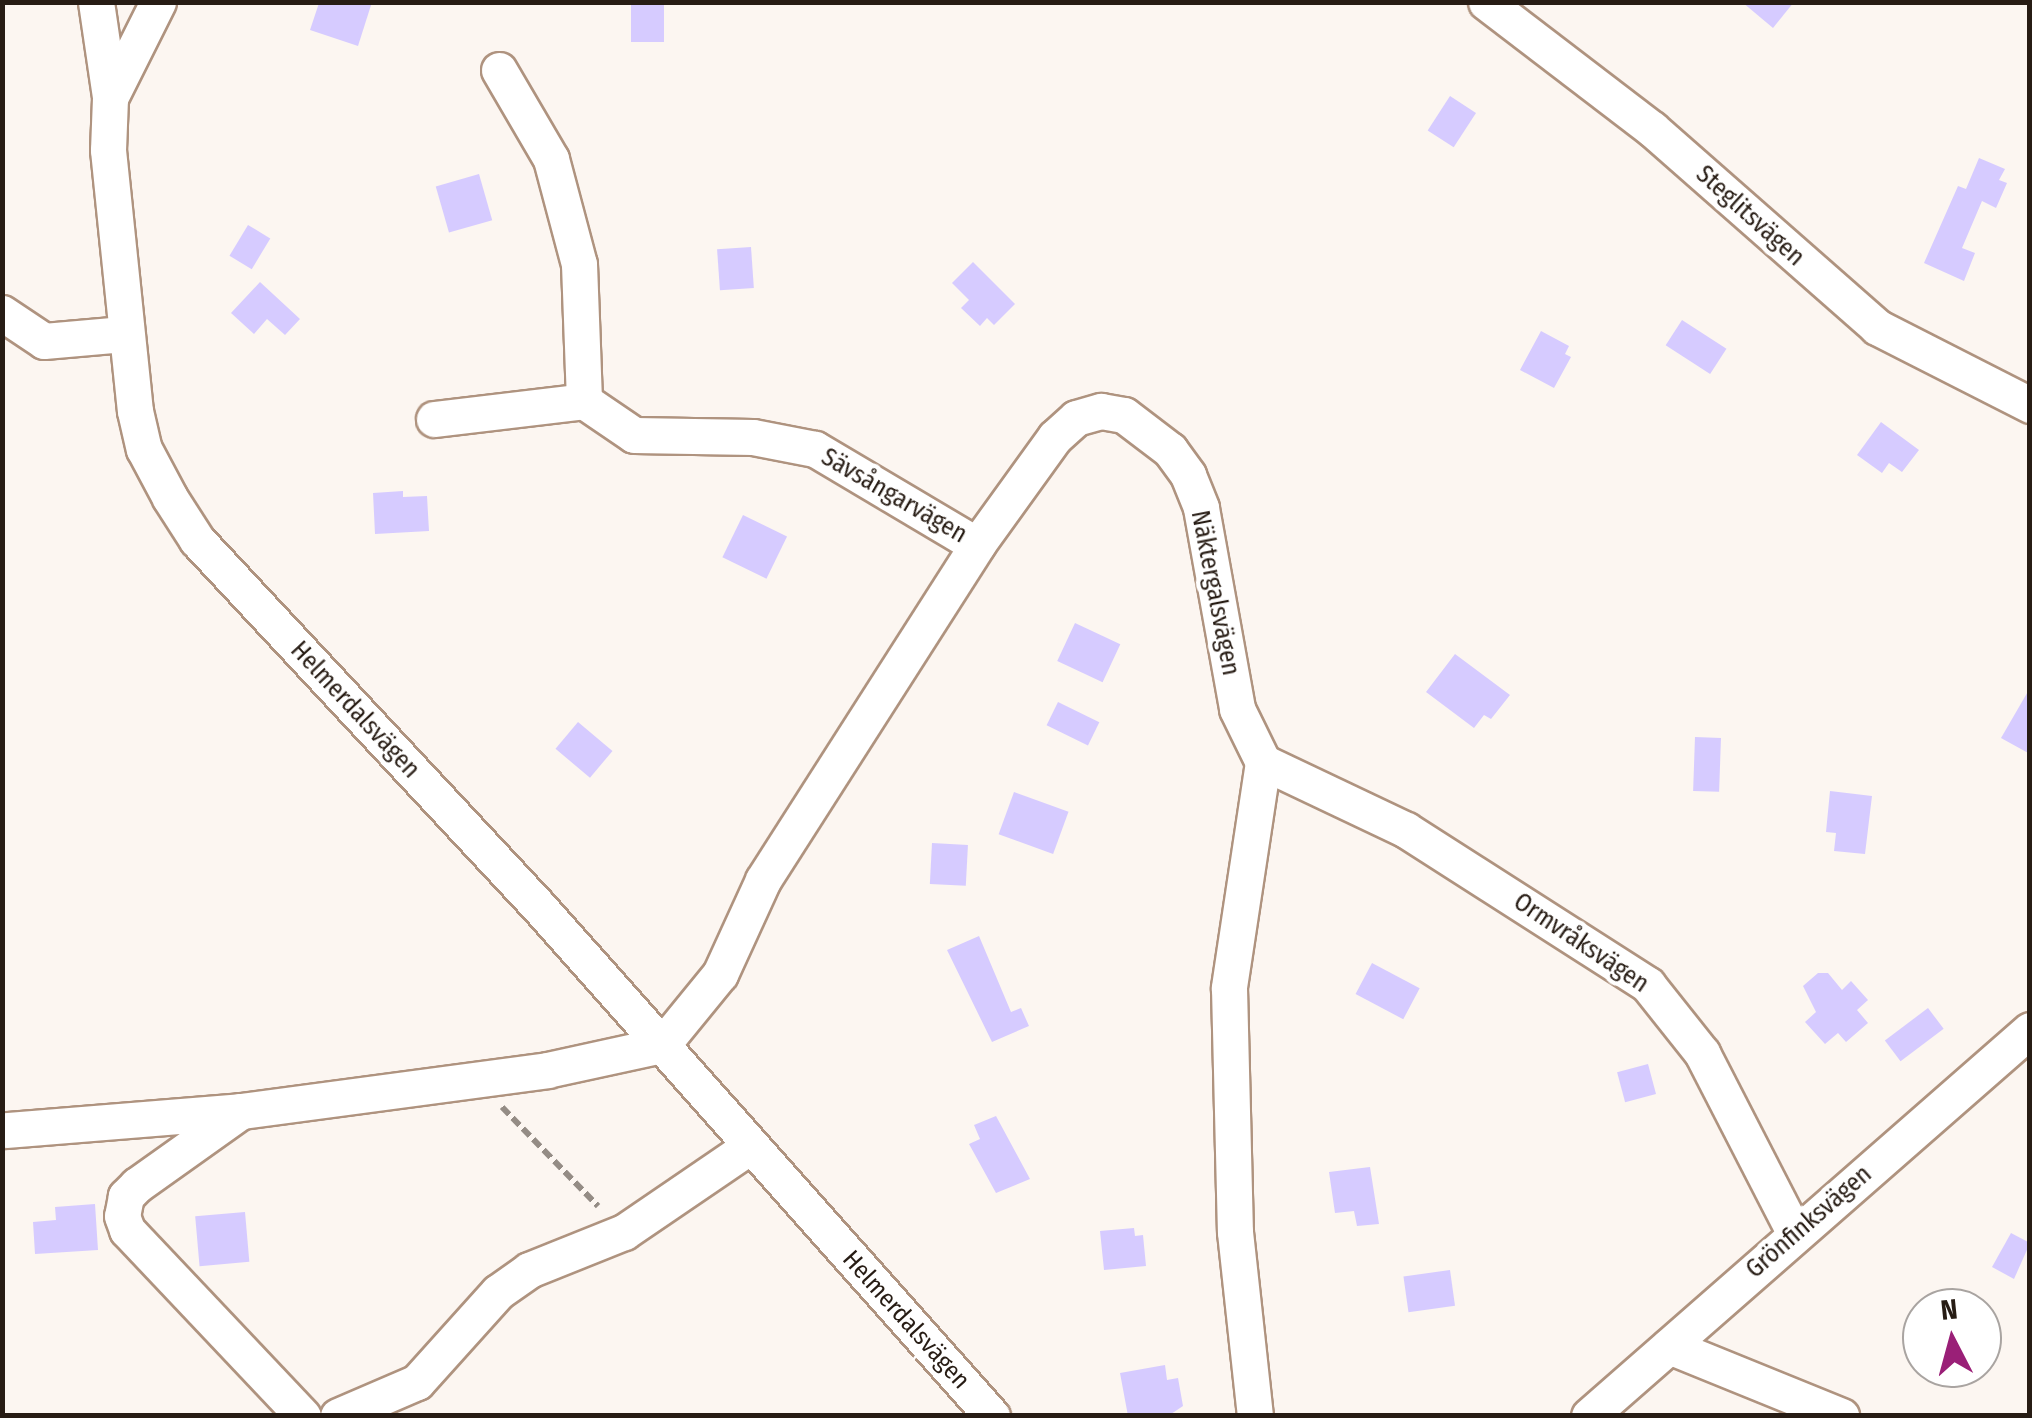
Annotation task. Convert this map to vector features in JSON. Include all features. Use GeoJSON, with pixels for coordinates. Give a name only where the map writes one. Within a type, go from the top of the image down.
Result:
{"type":"FeatureCollection","features":[{"type":"Feature","properties":{"kind":"street"},"geometry":{"type":"LineString","coordinates":[[96,2],[110,98]]}},
{"type":"Feature","properties":{"kind":"street","name":"Helmerdalsvägen"},"geometry":{"type":"LineString","coordinates":[[158,2],[110,98],[108,150],[124,334],[144,449],[197,540],[662,1045],[992,1416]]}},
{"type":"Feature","properties":{"kind":"street","name":"Steglitsvägen"},"geometry":{"type":"LineString","coordinates":[[1486,2],[1652,129],[1876,327],[2030,405]]}},
{"type":"Feature","properties":{"kind":"street"},"geometry":{"type":"LineString","coordinates":[[434,420],[584,401],[579,264],[551,159],[499,70]]}},
{"type":"Feature","properties":{"kind":"street"},"geometry":{"type":"LineString","coordinates":[[2,314],[44,342],[124,334]]}},
{"type":"Feature","properties":{"kind":"street","name":"Sävsångarvägen"},"geometry":{"type":"LineString","coordinates":[[584,401],[634,435],[754,437],[816,449],[977,545]]}},
{"type":"Feature","properties":{"kind":"street","name":"Näktergalsvägen"},"geometry":{"type":"LineString","coordinates":[[662,1045],[720,974],[763,880],[977,545],[1055,437],[1076,418],[1101,411],[1144,426],[1188,475],[1202,508],[1237,709],[1263,762]]}},
{"type":"Feature","properties":{"kind":"street"},"geometry":{"type":"LineString","coordinates":[[1255,1416],[1236,1232],[1229,988],[1263,762]]}},
{"type":"Feature","properties":{"kind":"street","name":"Ormvråksvägen"},"geometry":{"type":"LineString","coordinates":[[1263,762],[1406,830],[1648,985],[1702,1053],[1794,1232]]}},
{"type":"Feature","properties":{"kind":"street","name":"Grönfinksvägen"},"geometry":{"type":"LineString","coordinates":[[1588,1416],[1794,1232],[2030,1030]]}},
{"type":"Feature","properties":{"kind":"street"},"geometry":{"type":"LineString","coordinates":[[6,1130],[241,1112],[475,1079],[662,1045]]}},
{"type":"Feature","properties":{"kind":"street"},"geometry":{"type":"LineString","coordinates":[[241,1112],[138,1184],[126,1196],[122,1216],[127,1230],[302,1416]]}},
{"type":"Feature","properties":{"kind":"street"},"geometry":{"type":"LineString","coordinates":[[338,1416],[417,1382],[498,1292],[528,1270],[624,1232],[750,1146]]}},
{"type":"Feature","properties":{"kind":"street"},"geometry":{"type":"LineString","coordinates":[[1669,1346],[1840,1416]]}},
{"type":"Feature","properties":{"kind":"path"},"geometry":{"type":"LineString","coordinates":[[475,1079],[624,1232]]}},
{"type":"Feature","properties":{"kind":"building"},"geometry":{"type":"Polygon","coordinates":[[[372,2],[358,46],[310,30],[319,3],[372,2]]]}},
{"type":"Feature","properties":{"kind":"building"},"geometry":{"type":"Polygon","coordinates":[[[631,2],[664,2],[664,42],[631,42],[631,2]]]}},
{"type":"Feature","properties":{"kind":"building"},"geometry":{"type":"Polygon","coordinates":[[[1742,2],[1794,2],[1773,28],[1742,2]]]}},
{"type":"Feature","properties":{"kind":"building"},"geometry":{"type":"Polygon","coordinates":[[[1450,96],[1476,113],[1454,147],[1428,130],[1450,96]]]}},
{"type":"Feature","properties":{"kind":"building"},"geometry":{"type":"Polygon","coordinates":[[[1979,158],[2005,169],[1999,180],[2007,183],[1996,208],[1982,201],[1962,248],[1975,253],[1964,281],[1924,263],[1958,186],[1966,189],[1979,158]]]}},
{"type":"Feature","properties":{"kind":"building"},"geometry":{"type":"Polygon","coordinates":[[[479,174],[492,220],[449,233],[436,186],[479,174]]]}},
{"type":"Feature","properties":{"kind":"building"},"geometry":{"type":"Polygon","coordinates":[[[248,225],[270,238],[252,269],[229,256],[248,225]]]}},
{"type":"Feature","properties":{"kind":"building"},"geometry":{"type":"Polygon","coordinates":[[[751,247],[754,288],[720,290],[717,249],[751,247]]]}},
{"type":"Feature","properties":{"kind":"building"},"geometry":{"type":"Polygon","coordinates":[[[973,262],[1015,304],[994,325],[987,318],[980,326],[961,308],[969,300],[952,283],[973,262]]]}},
{"type":"Feature","properties":{"kind":"building"},"geometry":{"type":"Polygon","coordinates":[[[260,282],[300,319],[285,335],[267,319],[254,334],[231,313],[260,282]]]}},
{"type":"Feature","properties":{"kind":"building"},"geometry":{"type":"Polygon","coordinates":[[[1682,320],[1726,349],[1710,374],[1666,345],[1682,320]]]}},
{"type":"Feature","properties":{"kind":"building"},"geometry":{"type":"Polygon","coordinates":[[[1541,331],[1569,346],[1565,354],[1571,357],[1554,388],[1520,370],[1541,331]]]}},
{"type":"Feature","properties":{"kind":"building"},"geometry":{"type":"Polygon","coordinates":[[[1881,422],[1919,450],[1902,472],[1889,463],[1882,473],[1857,455],[1881,422]]]}},
{"type":"Feature","properties":{"kind":"building"},"geometry":{"type":"Polygon","coordinates":[[[403,491],[403,497],[427,496],[429,531],[375,534],[373,493],[403,491]]]}},
{"type":"Feature","properties":{"kind":"building"},"geometry":{"type":"Polygon","coordinates":[[[743,515],[787,536],[766,579],[722,557],[743,515]]]}},
{"type":"Feature","properties":{"kind":"building"},"geometry":{"type":"Polygon","coordinates":[[[1075,623],[1120,644],[1103,682],[1057,661],[1075,623]]]}},
{"type":"Feature","properties":{"kind":"building"},"geometry":{"type":"Polygon","coordinates":[[[1455,654],[1510,695],[1491,719],[1484,715],[1474,728],[1426,692],[1455,654]]]}},
{"type":"Feature","properties":{"kind":"building"},"geometry":{"type":"Polygon","coordinates":[[[2030,688],[2030,754],[2001,738],[2030,688]]]}},
{"type":"Feature","properties":{"kind":"building"},"geometry":{"type":"Polygon","coordinates":[[[1058,702],[1099,722],[1088,746],[1047,725],[1058,702]]]}},
{"type":"Feature","properties":{"kind":"building"},"geometry":{"type":"Polygon","coordinates":[[[578,722],[612,751],[590,778],[556,749],[578,722]]]}},
{"type":"Feature","properties":{"kind":"building"},"geometry":{"type":"Polygon","coordinates":[[[1695,737],[1721,738],[1719,792],[1693,791],[1695,737]]]}},
{"type":"Feature","properties":{"kind":"building"},"geometry":{"type":"Polygon","coordinates":[[[1830,791],[1872,796],[1865,854],[1834,851],[1836,833],[1826,832],[1830,791]]]}},
{"type":"Feature","properties":{"kind":"building"},"geometry":{"type":"Polygon","coordinates":[[[1014,792],[1069,812],[1053,854],[999,834],[1014,792]]]}},
{"type":"Feature","properties":{"kind":"building"},"geometry":{"type":"Polygon","coordinates":[[[932,843],[968,845],[966,886],[930,884],[932,843]]]}},
{"type":"Feature","properties":{"kind":"building"},"geometry":{"type":"Polygon","coordinates":[[[979,936],[1011,1012],[1021,1008],[1029,1026],[992,1042],[947,950],[979,936]]]}},
{"type":"Feature","properties":{"kind":"building"},"geometry":{"type":"Polygon","coordinates":[[[1372,963],[1420,988],[1403,1019],[1356,994],[1372,963]]]}},
{"type":"Feature","properties":{"kind":"building"},"geometry":{"type":"Polygon","coordinates":[[[1818,973],[1828,973],[1842,990],[1851,981],[1868,1000],[1857,1010],[1868,1023],[1846,1042],[1838,1033],[1825,1044],[1805,1022],[1816,1012],[1803,986],[1818,973]]]}},
{"type":"Feature","properties":{"kind":"building"},"geometry":{"type":"Polygon","coordinates":[[[1928,1008],[1944,1029],[1901,1061],[1885,1040],[1928,1008]]]}},
{"type":"Feature","properties":{"kind":"building"},"geometry":{"type":"Polygon","coordinates":[[[1648,1064],[1656,1094],[1625,1102],[1617,1072],[1648,1064]]]}},
{"type":"Feature","properties":{"kind":"building"},"geometry":{"type":"Polygon","coordinates":[[[996,1116],[1030,1179],[996,1193],[969,1144],[980,1139],[974,1125],[996,1116]]]}},
{"type":"Feature","properties":{"kind":"building"},"geometry":{"type":"Polygon","coordinates":[[[1370,1167],[1379,1224],[1357,1226],[1354,1211],[1335,1213],[1329,1172],[1370,1167]]]}},
{"type":"Feature","properties":{"kind":"building"},"geometry":{"type":"Polygon","coordinates":[[[95,1204],[98,1250],[35,1254],[33,1222],[56,1220],[55,1207],[95,1204]]]}},
{"type":"Feature","properties":{"kind":"building"},"geometry":{"type":"Polygon","coordinates":[[[245,1212],[249,1262],[200,1266],[195,1216],[245,1212]]]}},
{"type":"Feature","properties":{"kind":"building"},"geometry":{"type":"Polygon","coordinates":[[[1134,1228],[1135,1236],[1143,1235],[1146,1266],[1104,1270],[1100,1231],[1134,1228]]]}},
{"type":"Feature","properties":{"kind":"building"},"geometry":{"type":"Polygon","coordinates":[[[2011,1233],[2030,1243],[2014,1279],[1992,1267],[2011,1233]]]}},
{"type":"Feature","properties":{"kind":"building"},"geometry":{"type":"Polygon","coordinates":[[[1450,1270],[1455,1306],[1408,1312],[1403,1277],[1450,1270]]]}},
{"type":"Feature","properties":{"kind":"building"},"geometry":{"type":"Polygon","coordinates":[[[1165,1365],[1167,1380],[1178,1378],[1183,1406],[1168,1416],[1128,1416],[1120,1373],[1165,1365]]]}}]}
